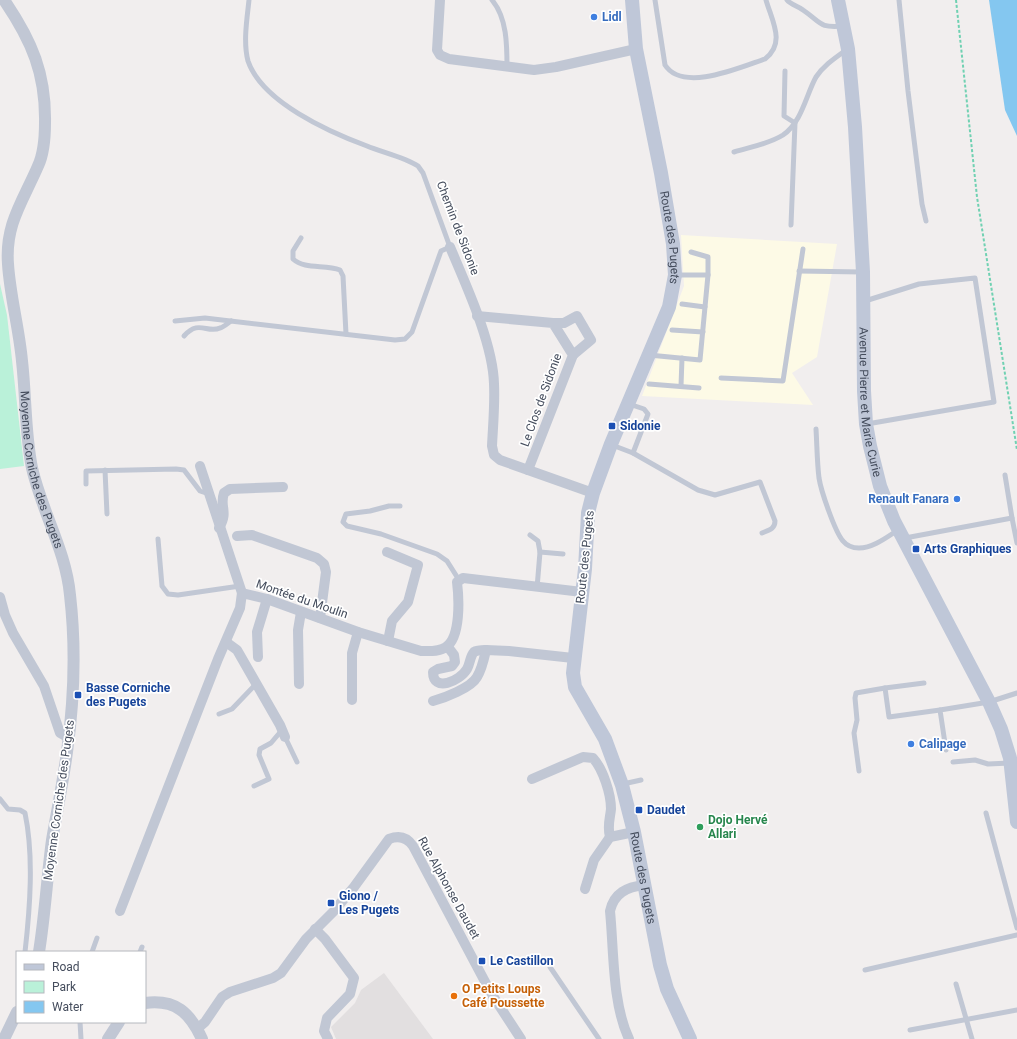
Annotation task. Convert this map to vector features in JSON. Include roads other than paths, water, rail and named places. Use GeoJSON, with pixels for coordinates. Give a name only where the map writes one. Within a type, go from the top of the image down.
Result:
{"type":"FeatureCollection","features":[{"type":"Feature","properties":{"kind":"main road","name":"Route des Pugets"},"geometry":{"type":"LineString","coordinates":[[632,0],[636,49],[661,173],[673,244],[675,275],[669,307],[611,444],[593,493],[588,513],[582,592],[573,658],[573,672],[575,686],[605,739],[622,785],[634,832],[667,989],[690,1039]]}},
{"type":"Feature","properties":{"kind":"main road","name":"Avenue Pierre et Marie Curie"},"geometry":{"type":"LineString","coordinates":[[838,0],[848,49],[856,127],[863,272],[864,391],[866,424],[880,486],[897,535],[1007,745],[1011,763],[1017,822]]}},
{"type":"Feature","properties":{"kind":"street","name":"Moyenne Corniche des Pugets"},"geometry":{"type":"LineString","coordinates":[[4,0],[24,31],[33,50],[40,69],[46,100],[42,154],[15,214],[8,237],[8,263],[20,341],[33,469],[62,558],[70,594],[73,670],[68,738],[53,837],[39,951]]}},
{"type":"Feature","properties":{"kind":"street"},"geometry":{"type":"LineString","coordinates":[[440,0],[436,43],[437,50],[440,55],[449,59],[534,70],[556,67],[636,49]]}},
{"type":"Feature","properties":{"kind":"street","name":"Chemin de Sidonie"},"geometry":{"type":"LineString","coordinates":[[450,247],[478,316],[491,361],[494,383],[492,446],[494,455],[500,460],[593,493]]}},
{"type":"Feature","properties":{"kind":"street"},"geometry":{"type":"LineString","coordinates":[[478,316],[553,323],[564,322],[577,316],[590,340],[573,355]]}},
{"type":"Feature","properties":{"kind":"street","name":"Le Clos de Sidonie"},"geometry":{"type":"LineString","coordinates":[[528,470],[573,355],[553,323]]}},
{"type":"Feature","properties":{"kind":"street"},"geometry":{"type":"LineString","coordinates":[[200,466],[219,528],[241,590]]}},
{"type":"Feature","properties":{"kind":"street"},"geometry":{"type":"LineString","coordinates":[[219,528],[225,513],[221,499],[224,492],[230,489],[283,487]]}},
{"type":"Feature","properties":{"kind":"street"},"geometry":{"type":"LineString","coordinates":[[237,536],[252,535],[317,558],[324,564],[326,572],[320,618]]}},
{"type":"Feature","properties":{"kind":"street"},"geometry":{"type":"LineString","coordinates":[[387,552],[418,565],[408,602],[392,621],[388,641]]}},
{"type":"Feature","properties":{"kind":"street"},"geometry":{"type":"LineString","coordinates":[[573,658],[509,651],[477,651],[472,654],[467,669],[463,674],[450,682],[441,684],[436,682],[433,678],[433,672],[438,669],[452,666],[455,662],[454,655],[448,646],[458,620],[457,582],[459,580],[463,578],[537,588],[582,592]]}},
{"type":"Feature","properties":{"kind":"street","name":"Montée du Moulin"},"geometry":{"type":"LineString","coordinates":[[120,911],[240,608],[241,590],[358,632],[422,651],[441,650],[448,646]]}},
{"type":"Feature","properties":{"kind":"street"},"geometry":{"type":"LineString","coordinates":[[0,597],[5,615],[13,633],[44,686],[60,733],[68,738]]}},
{"type":"Feature","properties":{"kind":"street"},"geometry":{"type":"LineString","coordinates":[[258,657],[257,632],[267,599]]}},
{"type":"Feature","properties":{"kind":"street"},"geometry":{"type":"LineString","coordinates":[[299,684],[298,630],[301,612]]}},
{"type":"Feature","properties":{"kind":"street"},"geometry":{"type":"LineString","coordinates":[[352,700],[352,653],[358,632]]}},
{"type":"Feature","properties":{"kind":"street"},"geometry":{"type":"LineString","coordinates":[[226,642],[237,650],[257,683],[284,734]]}},
{"type":"Feature","properties":{"kind":"street"},"geometry":{"type":"LineString","coordinates":[[433,701],[442,699],[472,684],[480,671],[486,650]]}},
{"type":"Feature","properties":{"kind":"street"},"geometry":{"type":"LineString","coordinates":[[532,779],[583,757],[593,758],[598,764],[610,798],[611,810],[608,829],[610,837]]}},
{"type":"Feature","properties":{"kind":"street"},"geometry":{"type":"LineString","coordinates":[[585,889],[594,860],[610,837],[634,832]]}},
{"type":"Feature","properties":{"kind":"street","name":"Rue Alphonse Daudet"},"geometry":{"type":"LineString","coordinates":[[200,1034],[205,1022],[222,997],[230,992],[273,978],[281,973],[315,929],[333,912],[354,887],[389,839],[394,837],[406,838],[413,846],[499,1007],[521,1039]]}},
{"type":"Feature","properties":{"kind":"street"},"geometry":{"type":"LineString","coordinates":[[629,1039],[624,1028],[618,1002],[610,911],[612,902],[617,895],[627,889],[644,884]]}},
{"type":"Feature","properties":{"kind":"street"},"geometry":{"type":"LineString","coordinates":[[315,929],[325,939],[354,978],[350,994],[327,1018],[324,1031],[328,1039]]}},
{"type":"Feature","properties":{"kind":"street"},"geometry":{"type":"LineString","coordinates":[[146,1003],[167,1003],[177,1007],[187,1014],[200,1034]]}},
{"type":"Feature","properties":{"kind":"street"},"geometry":{"type":"LineString","coordinates":[[4,1039],[16,1014]]}},
{"type":"Feature","properties":{"kind":"street"},"geometry":{"type":"LineString","coordinates":[[108,1039],[118,1023]]}},
{"type":"Feature","properties":{"kind":"lane","name":"Chemin de Sidonie"},"geometry":{"type":"LineString","coordinates":[[249,0],[246,46],[248,61],[257,78],[283,103],[312,122],[418,166],[423,173],[450,247]]}},
{"type":"Feature","properties":{"kind":"lane"},"geometry":{"type":"LineString","coordinates":[[492,0],[503,24],[507,44],[507,67]]}},
{"type":"Feature","properties":{"kind":"lane"},"geometry":{"type":"LineString","coordinates":[[654,0],[665,65],[669,71],[678,76],[694,78],[712,76],[765,59],[772,54],[776,46],[777,37],[766,0]]}},
{"type":"Feature","properties":{"kind":"lane"},"geometry":{"type":"LineString","coordinates":[[787,0],[803,9],[822,25],[830,28],[844,26]]}},
{"type":"Feature","properties":{"kind":"lane"},"geometry":{"type":"LineString","coordinates":[[900,0],[908,91],[922,204],[926,221]]}},
{"type":"Feature","properties":{"kind":"lane"},"geometry":{"type":"LineString","coordinates":[[734,152],[764,143],[783,135],[795,123],[817,76],[829,62],[848,49]]}},
{"type":"Feature","properties":{"kind":"lane"},"geometry":{"type":"LineString","coordinates":[[785,70],[784,116],[795,123]]}},
{"type":"Feature","properties":{"kind":"lane"},"geometry":{"type":"LineString","coordinates":[[791,225],[795,123]]}},
{"type":"Feature","properties":{"kind":"lane"},"geometry":{"type":"LineString","coordinates":[[301,238],[293,252],[293,259],[298,263],[332,266],[340,270],[343,276],[346,334]]}},
{"type":"Feature","properties":{"kind":"lane"},"geometry":{"type":"LineString","coordinates":[[175,321],[205,318],[395,340],[405,339],[412,332],[441,251],[450,247]]}},
{"type":"Feature","properties":{"kind":"lane"},"geometry":{"type":"LineString","coordinates":[[720,378],[783,381],[803,250]]}},
{"type":"Feature","properties":{"kind":"lane"},"geometry":{"type":"LineString","coordinates":[[648,355],[700,360],[708,275],[708,257],[691,252]]}},
{"type":"Feature","properties":{"kind":"lane"},"geometry":{"type":"LineString","coordinates":[[799,271],[863,272]]}},
{"type":"Feature","properties":{"kind":"lane"},"geometry":{"type":"LineString","coordinates":[[675,275],[708,275]]}},
{"type":"Feature","properties":{"kind":"lane"},"geometry":{"type":"LineString","coordinates":[[863,301],[919,284],[975,278],[994,402],[866,424]]}},
{"type":"Feature","properties":{"kind":"lane"},"geometry":{"type":"LineString","coordinates":[[682,304],[705,307]]}},
{"type":"Feature","properties":{"kind":"lane"},"geometry":{"type":"LineString","coordinates":[[184,336],[190,329],[201,327],[219,329],[231,321]]}},
{"type":"Feature","properties":{"kind":"lane"},"geometry":{"type":"LineString","coordinates":[[672,330],[703,332]]}},
{"type":"Feature","properties":{"kind":"lane"},"geometry":{"type":"LineString","coordinates":[[681,386],[682,358]]}},
{"type":"Feature","properties":{"kind":"lane"},"geometry":{"type":"LineString","coordinates":[[649,384],[699,388]]}},
{"type":"Feature","properties":{"kind":"lane"},"geometry":{"type":"LineString","coordinates":[[628,404],[644,409],[648,414],[633,453]]}},
{"type":"Feature","properties":{"kind":"lane"},"geometry":{"type":"LineString","coordinates":[[816,429],[819,479],[838,534],[848,546],[858,548],[867,547],[897,535],[1012,518]]}},
{"type":"Feature","properties":{"kind":"lane"},"geometry":{"type":"LineString","coordinates":[[611,444],[633,453],[698,490],[707,493],[715,495],[760,482],[776,520],[773,528],[762,533]]}},
{"type":"Feature","properties":{"kind":"lane"},"geometry":{"type":"LineString","coordinates":[[86,484],[86,471],[176,469],[184,470],[200,491],[209,494]]}},
{"type":"Feature","properties":{"kind":"lane"},"geometry":{"type":"LineString","coordinates":[[105,470],[107,514]]}},
{"type":"Feature","properties":{"kind":"lane"},"geometry":{"type":"LineString","coordinates":[[1005,475],[1017,543]]}},
{"type":"Feature","properties":{"kind":"lane"},"geometry":{"type":"LineString","coordinates":[[400,506],[389,506],[370,511],[346,514],[343,522],[347,526],[381,534],[437,554],[447,560],[459,580]]}},
{"type":"Feature","properties":{"kind":"lane"},"geometry":{"type":"LineString","coordinates":[[530,534],[538,541],[540,552],[537,588]]}},
{"type":"Feature","properties":{"kind":"lane"},"geometry":{"type":"LineString","coordinates":[[158,539],[162,586],[168,594],[178,595],[241,590]]}},
{"type":"Feature","properties":{"kind":"lane"},"geometry":{"type":"LineString","coordinates":[[540,552],[563,554]]}},
{"type":"Feature","properties":{"kind":"lane"},"geometry":{"type":"LineString","coordinates":[[219,714],[232,709],[257,683]]}},
{"type":"Feature","properties":{"kind":"lane"},"geometry":{"type":"LineString","coordinates":[[859,770],[854,733],[857,720],[856,693],[861,691],[924,683]]}},
{"type":"Feature","properties":{"kind":"lane"},"geometry":{"type":"LineString","coordinates":[[885,688],[889,717],[984,703],[1017,693]]}},
{"type":"Feature","properties":{"kind":"lane"},"geometry":{"type":"LineString","coordinates":[[940,710],[946,750]]}},
{"type":"Feature","properties":{"kind":"lane"},"geometry":{"type":"LineString","coordinates":[[254,786],[269,779],[259,755],[260,749],[284,734],[297,762]]}},
{"type":"Feature","properties":{"kind":"lane"},"geometry":{"type":"LineString","coordinates":[[953,762],[975,760],[988,764],[1011,763]]}},
{"type":"Feature","properties":{"kind":"lane"},"geometry":{"type":"LineString","coordinates":[[622,785],[641,780]]}},
{"type":"Feature","properties":{"kind":"lane"},"geometry":{"type":"LineString","coordinates":[[0,799],[8,809],[20,810],[24,813],[28,828],[30,848],[29,918],[25,951]]}},
{"type":"Feature","properties":{"kind":"lane"},"geometry":{"type":"LineString","coordinates":[[986,813],[1017,928]]}},
{"type":"Feature","properties":{"kind":"lane"},"geometry":{"type":"LineString","coordinates":[[866,970],[1017,935]]}},
{"type":"Feature","properties":{"kind":"lane"},"geometry":{"type":"LineString","coordinates":[[92,951],[97,938]]}},
{"type":"Feature","properties":{"kind":"lane"},"geometry":{"type":"LineString","coordinates":[[550,967],[599,1039]]}},
{"type":"Feature","properties":{"kind":"lane"},"geometry":{"type":"LineString","coordinates":[[956,984],[972,1039]]}},
{"type":"Feature","properties":{"kind":"lane"},"geometry":{"type":"LineString","coordinates":[[910,1030],[1017,1010]]}},
{"type":"Feature","properties":{"kind":"lane"},"geometry":{"type":"LineString","coordinates":[[80,1023],[81,1039]]}},
{"type":"Feature","properties":{"kind":"water"},"geometry":{"type":"Polygon","coordinates":[[[989,0],[1017,0],[1017,136],[1005,110],[989,0]]]}},
{"type":"Feature","properties":{"kind":"place","name":"Lidl"},"geometry":{"type":"Point","coordinates":[594,17]}},
{"type":"Feature","properties":{"kind":"place","name":"Sidonie"},"geometry":{"type":"Point","coordinates":[612,426]}},
{"type":"Feature","properties":{"kind":"place","name":"Renault Fanara"},"geometry":{"type":"Point","coordinates":[957,499]}},
{"type":"Feature","properties":{"kind":"place","name":"Arts Graphiques"},"geometry":{"type":"Point","coordinates":[916,549]}},
{"type":"Feature","properties":{"kind":"place","name":"Basse Corniche des Pugets"},"geometry":{"type":"Point","coordinates":[78,695]}},
{"type":"Feature","properties":{"kind":"place","name":"Calipage"},"geometry":{"type":"Point","coordinates":[911,744]}},
{"type":"Feature","properties":{"kind":"place","name":"Daudet"},"geometry":{"type":"Point","coordinates":[639,810]}},
{"type":"Feature","properties":{"kind":"place","name":"Dojo Hervé Allari"},"geometry":{"type":"Point","coordinates":[700,827]}},
{"type":"Feature","properties":{"kind":"place","name":"Giono / Les Pugets"},"geometry":{"type":"Point","coordinates":[331,903]}},
{"type":"Feature","properties":{"kind":"place","name":"Le Castillon"},"geometry":{"type":"Point","coordinates":[482,961]}},
{"type":"Feature","properties":{"kind":"place","name":"O Petits Loups Café Poussette"},"geometry":{"type":"Point","coordinates":[454,996]}}]}
